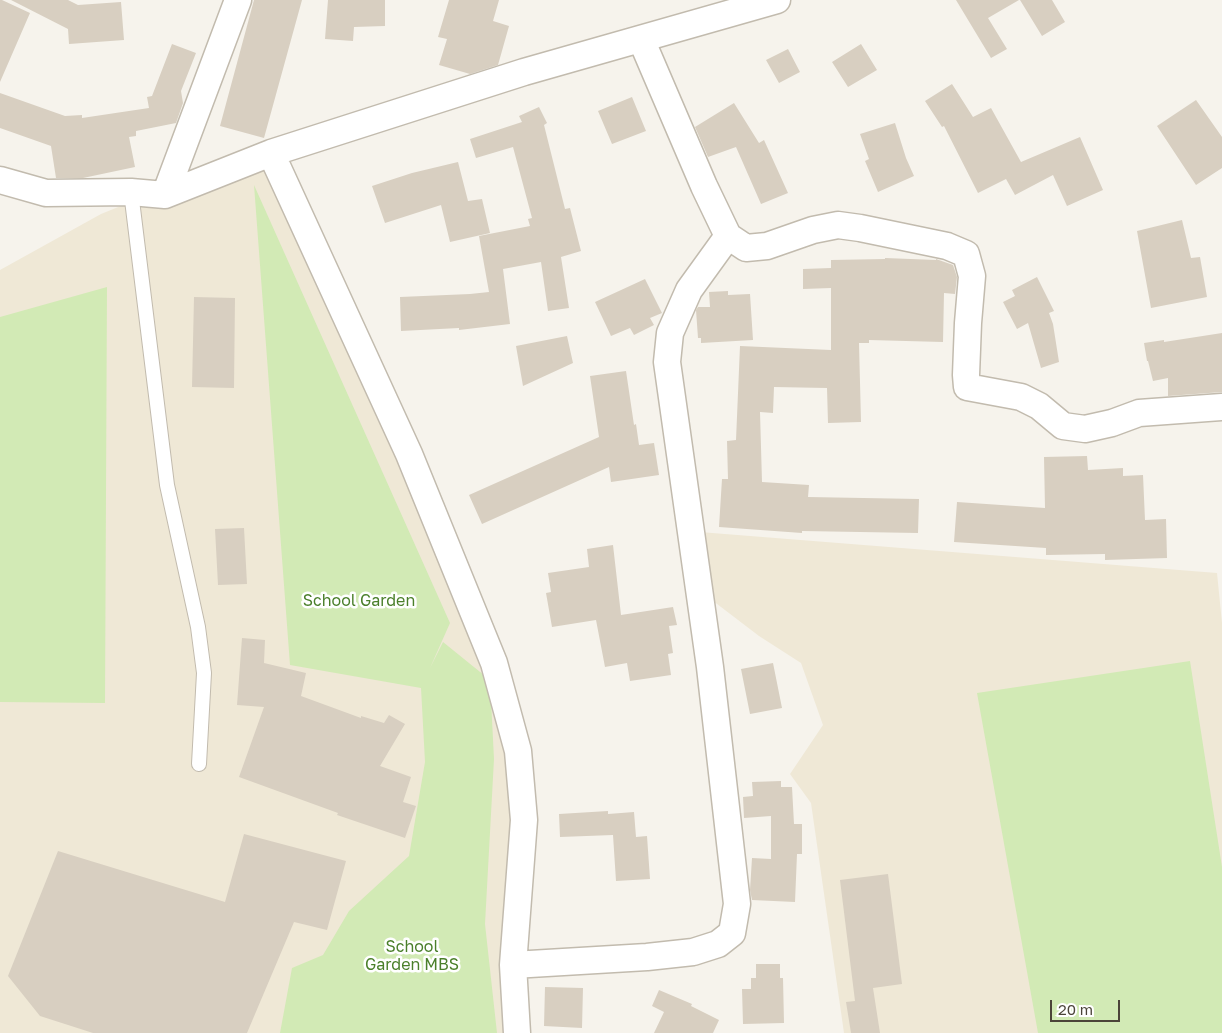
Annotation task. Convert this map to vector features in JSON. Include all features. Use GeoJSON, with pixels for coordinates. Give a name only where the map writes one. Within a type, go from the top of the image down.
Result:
{"type":"FeatureCollection","features":[{"type":"Feature","properties":{"kind":"street"},"geometry":{"type":"LineString","coordinates":[[165,195],[238,0]]}},
{"type":"Feature","properties":{"kind":"street"},"geometry":{"type":"LineString","coordinates":[[0,180],[46,193],[131,192],[165,195],[271,153],[524,72],[777,0]]}},
{"type":"Feature","properties":{"kind":"street"},"geometry":{"type":"LineString","coordinates":[[641,39],[704,186],[728,236],[746,248],[767,246],[813,230],[838,225],[947,246],[966,254],[972,276],[966,375],[968,387],[1021,397],[1039,406],[1063,426],[1085,429],[1112,423],[1139,413],[1222,408]]}},
{"type":"Feature","properties":{"kind":"street"},"geometry":{"type":"LineString","coordinates":[[271,153],[409,454],[494,663],[518,751],[524,820],[513,965],[517,1033]]}},
{"type":"Feature","properties":{"kind":"street"},"geometry":{"type":"LineString","coordinates":[[513,965],[647,957],[693,952],[718,944],[732,933],[737,904],[710,666],[667,362],[670,333],[689,290],[728,236]]}},
{"type":"Feature","properties":{"kind":"lane"},"geometry":{"type":"LineString","coordinates":[[131,192],[168,486],[198,627],[204,673],[199,764]]}},
{"type":"Feature","properties":{"kind":"shaded area"},"geometry":{"type":"Polygon","coordinates":[[[269,146],[517,751],[521,1033],[0,1033],[0,270],[101,214],[269,146]]]}},
{"type":"Feature","properties":{"kind":"shaded area"},"geometry":{"type":"Polygon","coordinates":[[[687,531],[1217,573],[1222,623],[1222,1033],[844,1033],[811,803],[790,774],[823,725],[801,663],[759,636],[704,594],[687,531]]]}},
{"type":"Feature","properties":{"kind":"green space"},"geometry":{"type":"Polygon","coordinates":[[[254,185],[450,623],[430,668],[443,642],[490,680],[494,759],[485,924],[497,1033],[280,1033],[292,968],[323,955],[349,911],[409,856],[425,762],[421,688],[290,665],[254,185]]]}},
{"type":"Feature","properties":{"kind":"green space"},"geometry":{"type":"Polygon","coordinates":[[[107,287],[105,703],[0,702],[0,317],[107,287]]]}},
{"type":"Feature","properties":{"kind":"green space"},"geometry":{"type":"Polygon","coordinates":[[[1190,661],[1222,867],[1222,1033],[1038,1033],[977,693],[1190,661]]]}},
{"type":"Feature","properties":{"kind":"building"},"geometry":{"type":"Polygon","coordinates":[[[0,0],[30,13],[0,82],[0,0]]]}},
{"type":"Feature","properties":{"kind":"building"},"geometry":{"type":"Polygon","coordinates":[[[11,0],[68,0],[78,5],[121,2],[124,40],[69,44],[68,29],[11,0]]]}},
{"type":"Feature","properties":{"kind":"building"},"geometry":{"type":"Polygon","coordinates":[[[254,0],[302,0],[264,138],[220,126],[254,0]]]}},
{"type":"Feature","properties":{"kind":"building"},"geometry":{"type":"Polygon","coordinates":[[[328,0],[385,0],[385,26],[354,27],[353,41],[325,39],[328,0]]]}},
{"type":"Feature","properties":{"kind":"building"},"geometry":{"type":"Polygon","coordinates":[[[449,0],[499,0],[493,21],[509,26],[498,65],[470,74],[439,65],[447,39],[438,37],[449,0]]]}},
{"type":"Feature","properties":{"kind":"building"},"geometry":{"type":"Polygon","coordinates":[[[956,0],[1019,0],[988,18],[1007,49],[991,58],[956,0]]]}},
{"type":"Feature","properties":{"kind":"building"},"geometry":{"type":"Polygon","coordinates":[[[1020,0],[1052,0],[1065,22],[1042,36],[1020,0]]]}},
{"type":"Feature","properties":{"kind":"building"},"geometry":{"type":"Polygon","coordinates":[[[172,44],[196,53],[181,91],[183,103],[176,123],[136,131],[136,136],[129,137],[135,167],[83,178],[56,178],[51,146],[0,128],[0,93],[65,116],[82,115],[82,118],[149,108],[147,97],[152,96],[172,44]]]}},
{"type":"Feature","properties":{"kind":"building"},"geometry":{"type":"Polygon","coordinates":[[[861,44],[877,70],[848,87],[832,62],[861,44]]]}},
{"type":"Feature","properties":{"kind":"building"},"geometry":{"type":"Polygon","coordinates":[[[788,49],[800,72],[779,83],[766,60],[788,49]]]}},
{"type":"Feature","properties":{"kind":"building"},"geometry":{"type":"Polygon","coordinates":[[[952,84],[973,117],[991,108],[1021,162],[1080,137],[1103,190],[1067,206],[1053,175],[1015,195],[1006,179],[978,193],[944,126],[942,127],[925,101],[952,84]]]}},
{"type":"Feature","properties":{"kind":"building"},"geometry":{"type":"Polygon","coordinates":[[[632,97],[646,131],[612,144],[598,111],[632,97]]]}},
{"type":"Feature","properties":{"kind":"building"},"geometry":{"type":"Polygon","coordinates":[[[1196,100],[1222,137],[1222,168],[1196,185],[1157,126],[1196,100]]]}},
{"type":"Feature","properties":{"kind":"building"},"geometry":{"type":"Polygon","coordinates":[[[734,103],[759,143],[764,140],[788,193],[761,204],[736,147],[708,157],[695,127],[734,103]]]}},
{"type":"Feature","properties":{"kind":"building"},"geometry":{"type":"Polygon","coordinates":[[[539,107],[547,123],[544,125],[565,209],[570,208],[581,251],[561,257],[569,308],[548,311],[541,262],[503,269],[510,324],[459,330],[459,328],[401,331],[400,297],[489,292],[479,236],[530,226],[528,219],[532,218],[513,147],[476,158],[470,139],[522,122],[519,116],[539,107]]]}},
{"type":"Feature","properties":{"kind":"building"},"geometry":{"type":"Polygon","coordinates":[[[895,123],[914,176],[878,192],[865,161],[869,159],[860,134],[895,123]]]}},
{"type":"Feature","properties":{"kind":"building"},"geometry":{"type":"Polygon","coordinates":[[[458,162],[468,201],[482,199],[490,233],[450,242],[441,205],[385,223],[372,186],[412,173],[458,162]]]}},
{"type":"Feature","properties":{"kind":"building"},"geometry":{"type":"Polygon","coordinates":[[[1182,220],[1191,258],[1200,257],[1207,297],[1151,308],[1137,231],[1182,220]]]}},
{"type":"Feature","properties":{"kind":"building"},"geometry":{"type":"Polygon","coordinates":[[[936,259],[953,265],[957,277],[955,294],[944,293],[943,342],[869,340],[869,343],[859,343],[861,422],[828,423],[827,388],[774,387],[773,413],[760,412],[762,482],[809,485],[808,497],[919,499],[918,533],[802,531],[802,533],[719,527],[722,479],[728,479],[727,441],[736,440],[740,346],[831,350],[831,288],[803,289],[803,269],[831,268],[831,260],[936,259]]]}},
{"type":"Feature","properties":{"kind":"building"},"geometry":{"type":"Polygon","coordinates":[[[1037,277],[1054,311],[1049,313],[1053,324],[1059,362],[1041,368],[1028,323],[1017,329],[1003,302],[1015,296],[1012,290],[1037,277]]]}},
{"type":"Feature","properties":{"kind":"building"},"geometry":{"type":"Polygon","coordinates":[[[645,279],[662,313],[650,318],[654,325],[634,335],[630,328],[611,336],[595,302],[645,279]]]}},
{"type":"Feature","properties":{"kind":"building"},"geometry":{"type":"Polygon","coordinates":[[[728,291],[728,295],[750,294],[753,340],[701,343],[701,338],[698,338],[696,310],[698,307],[710,307],[709,292],[728,291]]]}},
{"type":"Feature","properties":{"kind":"building"},"geometry":{"type":"Polygon","coordinates":[[[194,297],[235,298],[234,388],[192,387],[194,297]]]}},
{"type":"Feature","properties":{"kind":"building"},"geometry":{"type":"Polygon","coordinates":[[[1222,333],[1222,392],[1168,396],[1168,378],[1153,381],[1144,343],[1164,340],[1164,342],[1222,333]]]}},
{"type":"Feature","properties":{"kind":"building"},"geometry":{"type":"Polygon","coordinates":[[[567,336],[573,363],[523,386],[516,346],[567,336]]]}},
{"type":"Feature","properties":{"kind":"building"},"geometry":{"type":"Polygon","coordinates":[[[626,371],[639,445],[654,443],[659,475],[611,482],[609,467],[482,524],[469,495],[599,437],[590,376],[626,371]]]}},
{"type":"Feature","properties":{"kind":"building"},"geometry":{"type":"Polygon","coordinates":[[[1087,456],[1088,470],[1123,468],[1123,476],[1143,475],[1145,520],[1166,519],[1167,558],[1105,560],[1105,554],[1046,555],[1046,548],[954,542],[957,502],[1045,508],[1044,457],[1087,456]]]}},
{"type":"Feature","properties":{"kind":"building"},"geometry":{"type":"Polygon","coordinates":[[[244,528],[247,584],[218,585],[215,529],[244,528]]]}},
{"type":"Feature","properties":{"kind":"building"},"geometry":{"type":"Polygon","coordinates":[[[613,545],[621,615],[673,607],[677,625],[669,626],[673,653],[668,654],[671,675],[630,681],[627,663],[605,667],[596,620],[552,627],[546,593],[551,592],[548,573],[589,567],[587,549],[613,545]]]}},
{"type":"Feature","properties":{"kind":"building"},"geometry":{"type":"Polygon","coordinates":[[[242,638],[265,640],[264,663],[306,673],[301,696],[361,718],[361,716],[384,723],[389,715],[405,724],[380,766],[411,777],[403,802],[416,806],[405,838],[337,815],[338,813],[239,777],[264,707],[237,705],[242,638]]]}},
{"type":"Feature","properties":{"kind":"building"},"geometry":{"type":"Polygon","coordinates":[[[773,663],[782,708],[750,714],[741,669],[773,663]]]}},
{"type":"Feature","properties":{"kind":"building"},"geometry":{"type":"Polygon","coordinates":[[[781,781],[781,787],[792,787],[794,824],[802,824],[802,854],[797,854],[795,902],[752,900],[750,890],[752,858],[771,859],[771,816],[744,818],[743,797],[753,796],[752,782],[781,781]]]}},
{"type":"Feature","properties":{"kind":"building"},"geometry":{"type":"Polygon","coordinates":[[[608,811],[608,814],[634,812],[636,837],[647,836],[650,879],[616,881],[613,835],[560,837],[559,814],[608,811]]]}},
{"type":"Feature","properties":{"kind":"building"},"geometry":{"type":"Polygon","coordinates":[[[244,834],[346,861],[327,930],[294,922],[247,1033],[93,1033],[40,1016],[8,976],[58,851],[225,902],[244,834]]]}},
{"type":"Feature","properties":{"kind":"building"},"geometry":{"type":"Polygon","coordinates":[[[888,874],[902,984],[873,988],[880,1033],[851,1033],[846,1002],[855,1001],[840,880],[888,874]]]}},
{"type":"Feature","properties":{"kind":"building"},"geometry":{"type":"Polygon","coordinates":[[[756,964],[780,964],[780,978],[783,978],[784,1023],[743,1024],[742,989],[751,989],[751,978],[756,978],[756,964]]]}},
{"type":"Feature","properties":{"kind":"building"},"geometry":{"type":"Polygon","coordinates":[[[545,987],[583,988],[582,1028],[544,1026],[545,987]]]}},
{"type":"Feature","properties":{"kind":"building"},"geometry":{"type":"Polygon","coordinates":[[[659,990],[692,1004],[691,1006],[719,1020],[713,1033],[654,1033],[664,1012],[652,1006],[659,990]]]}},
{"type":"Feature","properties":{"kind":"park label","name":"School Garden"},"geometry":{"type":"Point","coordinates":[359,601]}},
{"type":"Feature","properties":{"kind":"park label","name":"School Garden MBS"},"geometry":{"type":"Point","coordinates":[412,956]}}]}
